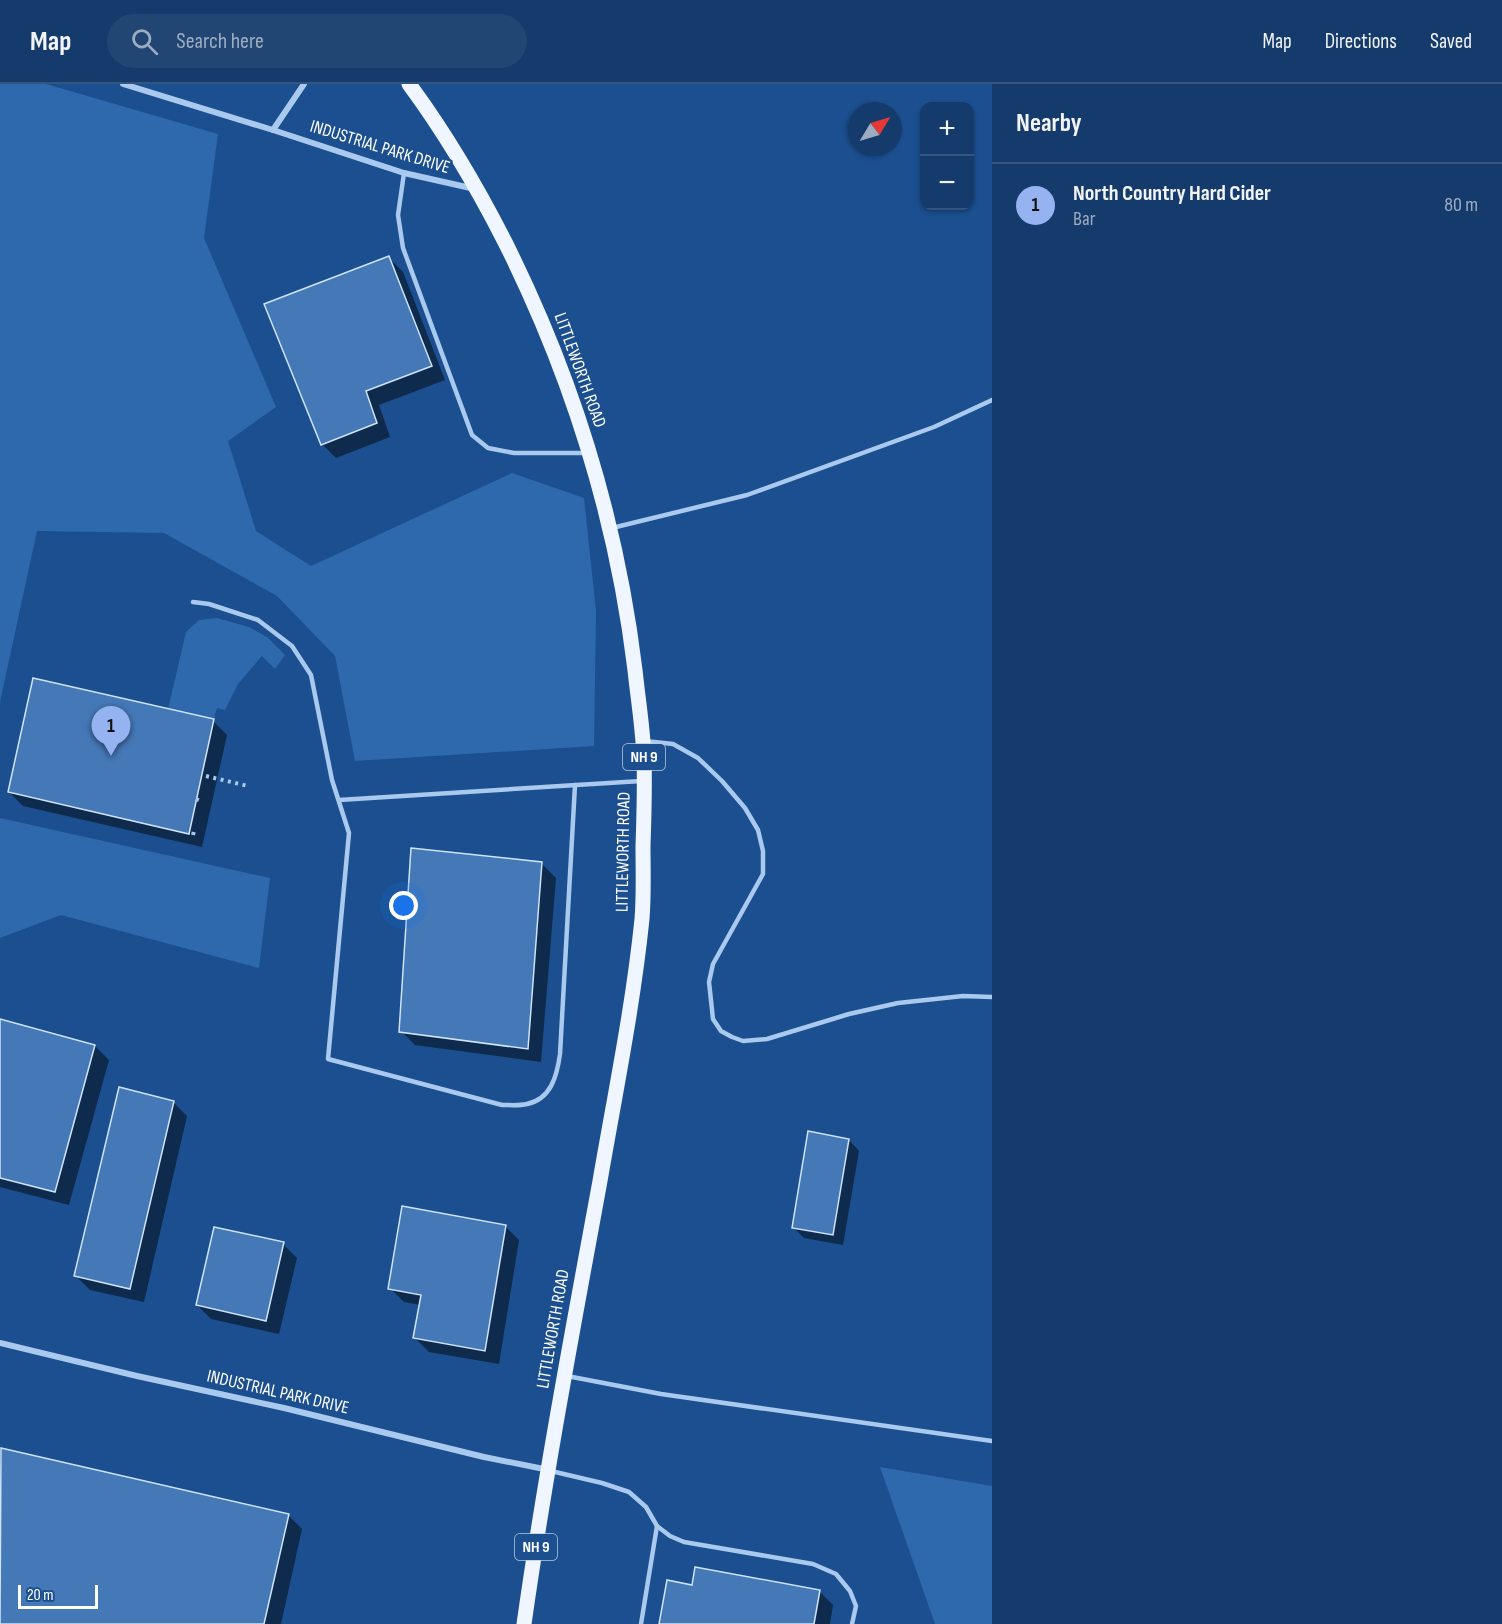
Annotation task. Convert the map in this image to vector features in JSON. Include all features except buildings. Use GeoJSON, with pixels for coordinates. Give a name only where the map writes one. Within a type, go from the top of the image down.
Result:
{"type":"FeatureCollection","features":[{"type":"Feature","properties":{"kind":"main road","name":"LITTLEWORTH ROAD"},"geometry":{"type":"LineString","coordinates":[[409,84],[462,162],[478,190],[523,278],[563,375],[589,453],[610,528],[626,602],[642,741],[644,781],[642,915],[638,951],[627,1028],[565,1375],[524,1624]]}},
{"type":"Feature","properties":{"kind":"street","name":"INDUSTRIAL PARK DRIVE"},"geometry":{"type":"LineString","coordinates":[[123,84],[404,173],[478,190]]}},
{"type":"Feature","properties":{"kind":"street","name":"INDUSTRIAL PARK DRIVE"},"geometry":{"type":"LineString","coordinates":[[273,130],[304,84]]}},
{"type":"Feature","properties":{"kind":"street","name":"INDUSTRIAL PARK DRIVE"},"geometry":{"type":"LineString","coordinates":[[0,1344],[284,1408],[484,1457],[549,1470]]}},
{"type":"Feature","properties":{"kind":"lane"},"geometry":{"type":"LineString","coordinates":[[404,173],[398,215],[403,248],[472,435],[488,448],[514,453],[589,453]]}},
{"type":"Feature","properties":{"kind":"lane"},"geometry":{"type":"LineString","coordinates":[[610,528],[747,495],[934,427],[992,400]]}},
{"type":"Feature","properties":{"kind":"lane"},"geometry":{"type":"LineString","coordinates":[[193,602],[209,604],[258,620],[292,646],[311,675],[332,780],[349,833],[328,1059],[502,1105],[525,1105],[539,1100],[557,1074],[560,1054],[575,785]]}},
{"type":"Feature","properties":{"kind":"lane"},"geometry":{"type":"LineString","coordinates":[[642,741],[673,744],[698,758],[745,808],[758,830],[763,851],[763,874],[713,964],[708,982],[713,1019],[721,1031],[743,1041],[767,1039],[849,1014],[898,1003],[963,996],[992,997]]}},
{"type":"Feature","properties":{"kind":"lane"},"geometry":{"type":"LineString","coordinates":[[339,800],[644,781]]}},
{"type":"Feature","properties":{"kind":"lane"},"geometry":{"type":"LineString","coordinates":[[565,1375],[661,1394],[992,1441]]}},
{"type":"Feature","properties":{"kind":"lane"},"geometry":{"type":"LineString","coordinates":[[549,1470],[629,1492],[646,1507],[657,1526],[670,1536],[684,1542],[813,1564],[836,1574],[850,1591],[856,1606],[852,1624]]}},
{"type":"Feature","properties":{"kind":"lane"},"geometry":{"type":"LineString","coordinates":[[641,1624],[657,1526]]}},
{"type":"Feature","properties":{"kind":"path"},"geometry":{"type":"LineString","coordinates":[[206,776],[248,786]]}},
{"type":"Feature","properties":{"kind":"shaded area"},"geometry":{"type":"Polygon","coordinates":[[[0,84],[46,84],[218,134],[204,238],[276,407],[228,441],[256,531],[311,566],[512,473],[584,498],[596,611],[594,746],[355,761],[335,656],[277,596],[164,533],[37,531],[0,702],[0,84]]]}},
{"type":"Feature","properties":{"kind":"shaded area"},"geometry":{"type":"Polygon","coordinates":[[[217,618],[249,627],[267,637],[285,655],[275,669],[262,656],[238,684],[225,710],[217,708],[214,719],[168,709],[186,632],[199,620],[217,618]]]}},
{"type":"Feature","properties":{"kind":"shaded area"},"geometry":{"type":"Polygon","coordinates":[[[0,818],[270,878],[259,968],[61,915],[0,938],[0,818]]]}},
{"type":"Feature","properties":{"kind":"shaded area"},"geometry":{"type":"Polygon","coordinates":[[[880,1467],[992,1486],[992,1624],[935,1624],[880,1467]]]}},
{"type":"Feature","properties":{"kind":"place","name":"North Country Hard Cider"},"geometry":{"type":"Point","coordinates":[111,756]}}]}
